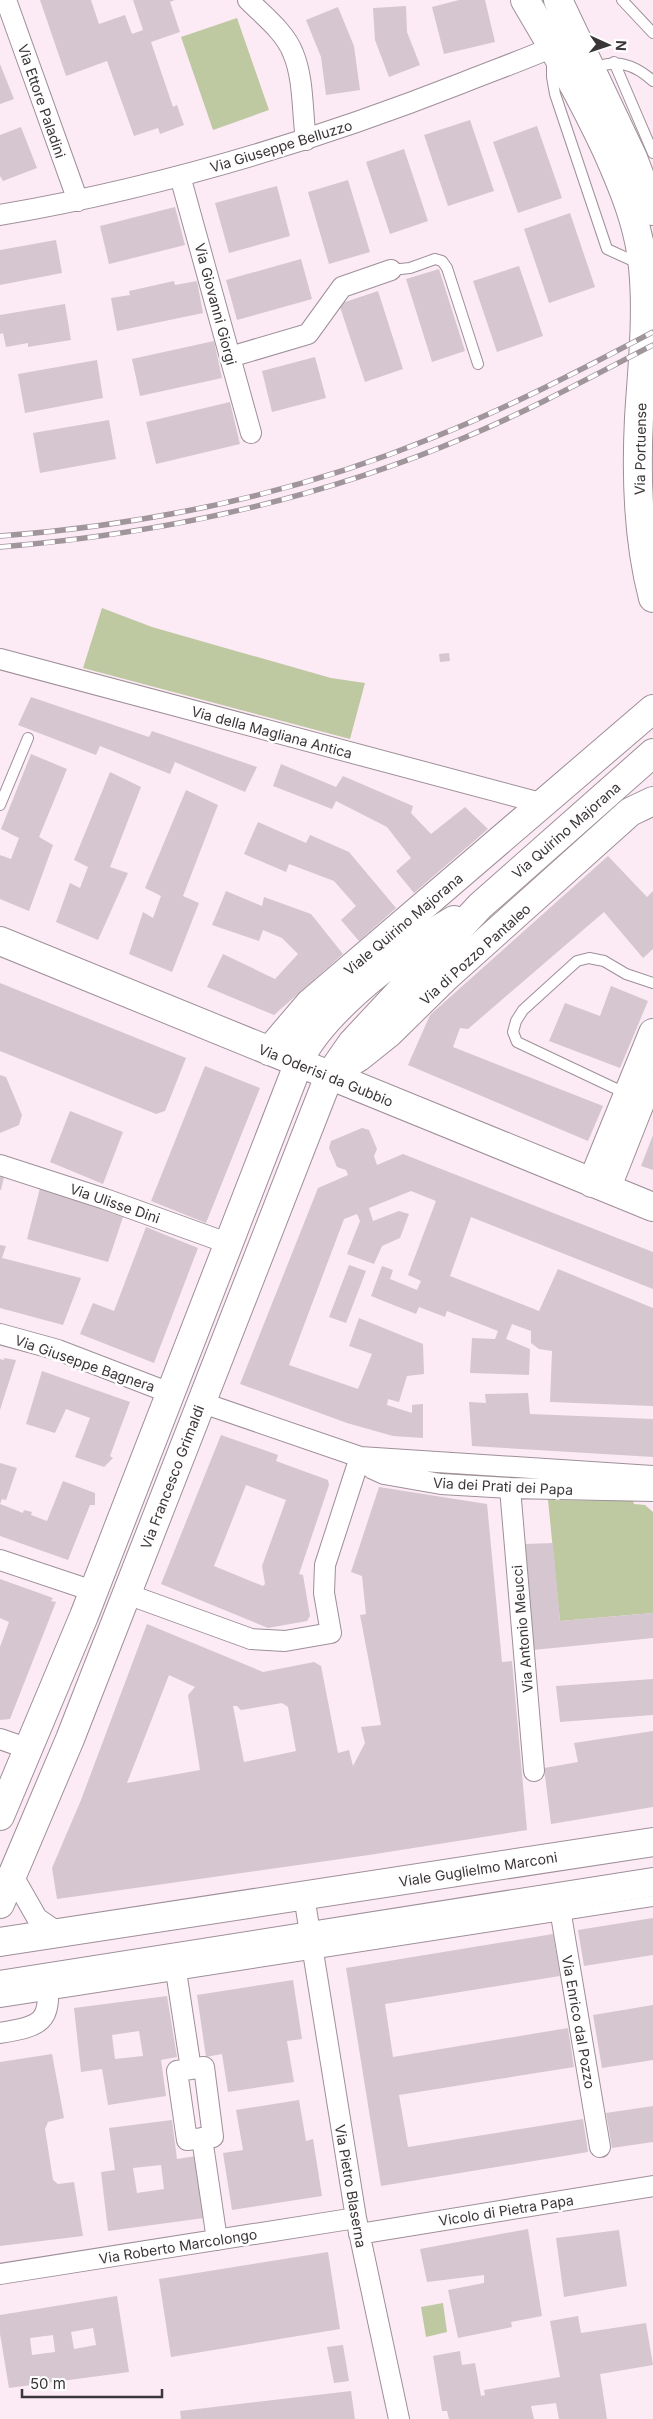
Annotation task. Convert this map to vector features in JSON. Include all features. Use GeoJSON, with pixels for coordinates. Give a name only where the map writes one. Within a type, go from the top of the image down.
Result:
{"type":"FeatureCollection","features":[{"type":"Feature","properties":{"kind":"main road","name":"Via Portuense"},"geometry":{"type":"LineString","coordinates":[[542,3],[554,47],[590,116],[628,200],[643,266],[639,496],[646,562],[653,598]]}},
{"type":"Feature","properties":{"kind":"main road","name":"Via Portuense"},"geometry":{"type":"LineString","coordinates":[[542,3],[602,65],[653,211]]}},
{"type":"Feature","properties":{"kind":"main road"},"geometry":{"type":"LineString","coordinates":[[544,804],[653,709]]}},
{"type":"Feature","properties":{"kind":"main road","name":"Via Quirino Majorana"},"geometry":{"type":"LineString","coordinates":[[329,1076],[352,1043],[480,906],[653,753]]}},
{"type":"Feature","properties":{"kind":"main road","name":"Via di Pozzo Pantaleo"},"geometry":{"type":"LineString","coordinates":[[329,1076],[359,1058],[389,1033],[446,977],[635,808],[653,801]]}},
{"type":"Feature","properties":{"kind":"main road","name":"Viale Quirino Majorana"},"geometry":{"type":"LineString","coordinates":[[269,1051],[309,1004],[544,804]]}},
{"type":"Feature","properties":{"kind":"main road","name":"Via di Pozzo Pantaleo"},"geometry":{"type":"LineString","coordinates":[[616,826],[653,813]]}},
{"type":"Feature","properties":{"kind":"main road","name":"Via Quirino Majorana"},"geometry":{"type":"LineString","coordinates":[[298,1064],[305,1048],[317,1032],[369,982],[437,930],[480,906]]}},
{"type":"Feature","properties":{"kind":"main road","name":"Via Oderisi da Gubbio"},"geometry":{"type":"LineString","coordinates":[[0,941],[653,1207]]}},
{"type":"Feature","properties":{"kind":"main road"},"geometry":{"type":"LineString","coordinates":[[601,1186],[627,1094],[653,1033]]}},
{"type":"Feature","properties":{"kind":"main road"},"geometry":{"type":"LineString","coordinates":[[0,1816],[29,1750],[93,1591],[230,1244],[298,1064]]}},
{"type":"Feature","properties":{"kind":"main road","name":"Via Francesco Grimaldi"},"geometry":{"type":"LineString","coordinates":[[0,1904],[127,1594],[200,1402],[329,1076]]}},
{"type":"Feature","properties":{"kind":"main road","name":"Viale Guglielmo Marconi"},"geometry":{"type":"LineString","coordinates":[[0,1942],[653,1842]]}},
{"type":"Feature","properties":{"kind":"main road"},"geometry":{"type":"LineString","coordinates":[[0,1985],[48,1986],[559,1906],[653,1882]]}},
{"type":"Feature","properties":{"kind":"street","name":"Via Ettore Paladini"},"geometry":{"type":"LineString","coordinates":[[6,0],[78,201]]}},
{"type":"Feature","properties":{"kind":"street"},"geometry":{"type":"LineString","coordinates":[[248,0],[276,29],[293,52],[300,88],[306,140]]}},
{"type":"Feature","properties":{"kind":"street","name":"Via Giuseppe Belluzzo"},"geometry":{"type":"LineString","coordinates":[[0,215],[78,201],[180,176],[306,140],[384,114],[554,47]]}},
{"type":"Feature","properties":{"kind":"street","name":"Via Giovanni Giorgi"},"geometry":{"type":"LineString","coordinates":[[180,176],[251,433]]}},
{"type":"Feature","properties":{"kind":"street"},"geometry":{"type":"LineString","coordinates":[[230,357],[308,334],[342,287],[391,270]]}},
{"type":"Feature","properties":{"kind":"street","name":"Via della Magliana Antica"},"geometry":{"type":"LineString","coordinates":[[0,659],[544,804]]}},
{"type":"Feature","properties":{"kind":"street"},"geometry":{"type":"LineString","coordinates":[[601,1186],[653,1082]]}},
{"type":"Feature","properties":{"kind":"street","name":"Via Ulisse Dini"},"geometry":{"type":"LineString","coordinates":[[0,1165],[104,1199],[230,1244]]}},
{"type":"Feature","properties":{"kind":"street","name":"Via Giuseppe Bagnera"},"geometry":{"type":"LineString","coordinates":[[0,1334],[42,1344],[170,1393]]}},
{"type":"Feature","properties":{"kind":"street","name":"Via dei Prati dei Papa"},"geometry":{"type":"LineString","coordinates":[[200,1402],[360,1457],[653,1476]]}},
{"type":"Feature","properties":{"kind":"street"},"geometry":{"type":"LineString","coordinates":[[127,1594],[235,1635],[258,1641],[285,1642],[332,1633],[324,1593],[324,1565],[360,1457]]}},
{"type":"Feature","properties":{"kind":"street","name":"Via dei Prati dei Papa"},"geometry":{"type":"LineString","coordinates":[[360,1457],[373,1469],[391,1476],[441,1484],[510,1488],[653,1491]]}},
{"type":"Feature","properties":{"kind":"street","name":"Via Antonio Meucci"},"geometry":{"type":"LineString","coordinates":[[510,1488],[534,1771]]}},
{"type":"Feature","properties":{"kind":"street"},"geometry":{"type":"LineString","coordinates":[[0,1560],[93,1591]]}},
{"type":"Feature","properties":{"kind":"street"},"geometry":{"type":"LineString","coordinates":[[0,1739],[29,1750]]}},
{"type":"Feature","properties":{"kind":"street"},"geometry":{"type":"LineString","coordinates":[[12,1876],[37,1918],[60,1934]]}},
{"type":"Feature","properties":{"kind":"street"},"geometry":{"type":"LineString","coordinates":[[304,1896],[311,1944]]}},
{"type":"Feature","properties":{"kind":"street","name":"Via Enrico dal Pozzo"},"geometry":{"type":"LineString","coordinates":[[559,1906],[600,2147]]}},
{"type":"Feature","properties":{"kind":"street","name":"Via Pietro Blaserna"},"geometry":{"type":"LineString","coordinates":[[311,1944],[358,2226],[399,2419]]}},
{"type":"Feature","properties":{"kind":"street"},"geometry":{"type":"LineString","coordinates":[[175,1966],[191,2069]]}},
{"type":"Feature","properties":{"kind":"street"},"geometry":{"type":"LineString","coordinates":[[0,2032],[26,2028],[36,2024],[44,2017],[49,2005],[48,1986]]}},
{"type":"Feature","properties":{"kind":"street"},"geometry":{"type":"LineString","coordinates":[[204,2067],[213,2137],[187,2140],[177,2071],[191,2069],[204,2067]]}},
{"type":"Feature","properties":{"kind":"street"},"geometry":{"type":"LineString","coordinates":[[202,2138],[217,2240]]}},
{"type":"Feature","properties":{"kind":"street","name":"Vicolo di Pietra Papa"},"geometry":{"type":"LineString","coordinates":[[358,2226],[653,2186]]}},
{"type":"Feature","properties":{"kind":"street","name":"Via Roberto Marcolongo"},"geometry":{"type":"LineString","coordinates":[[0,2274],[217,2240],[358,2226]]}},
{"type":"Feature","properties":{"kind":"lane"},"geometry":{"type":"LineString","coordinates":[[622,0],[653,33]]}},
{"type":"Feature","properties":{"kind":"lane"},"geometry":{"type":"LineString","coordinates":[[554,47],[551,71],[555,94],[607,248],[643,266]]}},
{"type":"Feature","properties":{"kind":"lane"},"geometry":{"type":"LineString","coordinates":[[602,65],[634,67],[653,81]]}},
{"type":"Feature","properties":{"kind":"lane"},"geometry":{"type":"LineString","coordinates":[[602,65],[653,153]]}},
{"type":"Feature","properties":{"kind":"lane"},"geometry":{"type":"LineString","coordinates":[[391,270],[410,268],[435,260],[442,261],[447,268],[478,364]]}},
{"type":"Feature","properties":{"kind":"lane"},"geometry":{"type":"LineString","coordinates":[[0,805],[28,738]]}},
{"type":"Feature","properties":{"kind":"lane"},"geometry":{"type":"LineString","coordinates":[[627,1094],[518,1042],[513,1032],[516,1021],[523,1010],[577,961],[589,958],[604,961],[626,974],[653,983]]}},
{"type":"Feature","properties":{"kind":"lane"},"geometry":{"type":"LineString","coordinates":[[559,1906],[653,1901]]}},
{"type":"Feature","properties":{"kind":"lane"},"geometry":{"type":"LineString","coordinates":[[0,2002],[48,1986]]}},
{"type":"Feature","properties":{"kind":"green space"},"geometry":{"type":"Polygon","coordinates":[[[237,18],[269,110],[213,130],[181,37],[237,18]]]}},
{"type":"Feature","properties":{"kind":"green space"},"geometry":{"type":"Polygon","coordinates":[[[102,608],[152,627],[331,678],[365,683],[350,739],[83,668],[102,608]]]}},
{"type":"Feature","properties":{"kind":"green space"},"geometry":{"type":"Polygon","coordinates":[[[548,1500],[633,1501],[634,1504],[645,1505],[653,1512],[653,1613],[560,1621],[548,1500]]]}},
{"type":"Feature","properties":{"kind":"green space"},"geometry":{"type":"Polygon","coordinates":[[[443,2303],[447,2332],[426,2337],[421,2307],[443,2303]]]}},
{"type":"Feature","properties":{"kind":"building"},"geometry":{"type":"Polygon","coordinates":[[[40,0],[91,0],[99,24],[125,15],[132,34],[143,30],[133,0],[175,0],[170,2],[180,32],[151,42],[173,107],[177,105],[184,125],[160,134],[158,128],[134,136],[107,61],[66,76],[40,0]]]}},
{"type":"Feature","properties":{"kind":"building"},"geometry":{"type":"Polygon","coordinates":[[[459,0],[485,0],[495,42],[444,54],[432,7],[459,0]]]}},
{"type":"Feature","properties":{"kind":"building"},"geometry":{"type":"Polygon","coordinates":[[[406,6],[407,32],[420,65],[389,77],[375,40],[373,8],[406,6]]]}},
{"type":"Feature","properties":{"kind":"building"},"geometry":{"type":"Polygon","coordinates":[[[338,7],[354,46],[360,90],[326,95],[321,57],[306,20],[338,7]]]}},
{"type":"Feature","properties":{"kind":"building"},"geometry":{"type":"Polygon","coordinates":[[[0,64],[14,99],[0,104],[0,64]]]}},
{"type":"Feature","properties":{"kind":"building"},"geometry":{"type":"Polygon","coordinates":[[[470,120],[494,191],[448,206],[424,135],[470,120]]]}},
{"type":"Feature","properties":{"kind":"building"},"geometry":{"type":"Polygon","coordinates":[[[537,126],[562,198],[518,213],[493,142],[537,126]]]}},
{"type":"Feature","properties":{"kind":"building"},"geometry":{"type":"Polygon","coordinates":[[[21,127],[37,168],[3,181],[0,176],[0,135],[21,127]]]}},
{"type":"Feature","properties":{"kind":"building"},"geometry":{"type":"Polygon","coordinates":[[[404,149],[428,221],[390,234],[366,162],[404,149]]]}},
{"type":"Feature","properties":{"kind":"building"},"geometry":{"type":"Polygon","coordinates":[[[348,180],[370,252],[329,264],[308,192],[348,180]]]}},
{"type":"Feature","properties":{"kind":"building"},"geometry":{"type":"Polygon","coordinates":[[[277,186],[290,236],[229,253],[215,203],[277,186]]]}},
{"type":"Feature","properties":{"kind":"building"},"geometry":{"type":"Polygon","coordinates":[[[175,207],[185,245],[109,264],[100,226],[175,207]]]}},
{"type":"Feature","properties":{"kind":"building"},"geometry":{"type":"Polygon","coordinates":[[[570,213],[595,287],[549,303],[524,229],[570,213]]]}},
{"type":"Feature","properties":{"kind":"building"},"geometry":{"type":"Polygon","coordinates":[[[56,240],[62,273],[0,285],[0,250],[56,240]]]}},
{"type":"Feature","properties":{"kind":"building"},"geometry":{"type":"Polygon","coordinates":[[[301,259],[312,299],[237,320],[226,280],[301,259]]]}},
{"type":"Feature","properties":{"kind":"building"},"geometry":{"type":"Polygon","coordinates":[[[519,266],[543,336],[497,352],[473,281],[519,266]]]}},
{"type":"Feature","properties":{"kind":"building"},"geometry":{"type":"Polygon","coordinates":[[[439,269],[465,351],[432,362],[406,279],[439,269]]]}},
{"type":"Feature","properties":{"kind":"building"},"geometry":{"type":"Polygon","coordinates":[[[174,281],[175,285],[197,281],[203,313],[117,331],[111,298],[130,295],[129,291],[174,281]]]}},
{"type":"Feature","properties":{"kind":"building"},"geometry":{"type":"Polygon","coordinates":[[[378,291],[403,369],[365,382],[339,304],[378,291]]]}},
{"type":"Feature","properties":{"kind":"building"},"geometry":{"type":"Polygon","coordinates":[[[65,304],[71,340],[28,347],[28,343],[6,347],[3,333],[0,334],[0,315],[65,304]]]}},
{"type":"Feature","properties":{"kind":"building"},"geometry":{"type":"Polygon","coordinates":[[[214,341],[222,378],[140,396],[132,359],[214,341]]]}},
{"type":"Feature","properties":{"kind":"building"},"geometry":{"type":"Polygon","coordinates":[[[315,357],[326,398],[272,412],[262,371],[315,357]]]}},
{"type":"Feature","properties":{"kind":"building"},"geometry":{"type":"Polygon","coordinates":[[[97,360],[103,398],[25,413],[18,374],[97,360]]]}},
{"type":"Feature","properties":{"kind":"building"},"geometry":{"type":"Polygon","coordinates":[[[230,402],[240,444],[156,464],[146,422],[230,402]]]}},
{"type":"Feature","properties":{"kind":"building"},"geometry":{"type":"Polygon","coordinates":[[[109,420],[116,459],[40,473],[33,433],[109,420]]]}},
{"type":"Feature","properties":{"kind":"building"},"geometry":{"type":"Polygon","coordinates":[[[449,653],[450,661],[440,662],[439,654],[449,653]]]}},
{"type":"Feature","properties":{"kind":"building"},"geometry":{"type":"Polygon","coordinates":[[[31,697],[149,737],[152,731],[257,767],[245,792],[175,762],[170,774],[100,746],[96,755],[18,725],[31,697]]]}},
{"type":"Feature","properties":{"kind":"building"},"geometry":{"type":"Polygon","coordinates":[[[31,754],[67,769],[39,837],[53,845],[29,911],[0,899],[0,855],[11,859],[19,838],[1,829],[31,754]]]}},
{"type":"Feature","properties":{"kind":"building"},"geometry":{"type":"Polygon","coordinates":[[[281,764],[336,787],[343,776],[413,806],[411,813],[431,834],[465,807],[488,829],[414,893],[396,871],[411,858],[387,827],[336,801],[332,809],[273,786],[281,764]]]}},
{"type":"Feature","properties":{"kind":"building"},"geometry":{"type":"Polygon","coordinates":[[[110,772],[141,787],[110,867],[128,873],[98,940],[56,922],[70,883],[80,888],[88,867],[74,860],[110,772]]]}},
{"type":"Feature","properties":{"kind":"building"},"geometry":{"type":"Polygon","coordinates":[[[186,790],[218,805],[183,896],[199,903],[172,972],[129,954],[143,912],[153,918],[161,896],[145,888],[186,790]]]}},
{"type":"Feature","properties":{"kind":"building"},"geometry":{"type":"Polygon","coordinates":[[[258,822],[306,843],[310,835],[349,852],[396,908],[359,941],[341,920],[356,906],[334,881],[289,864],[286,872],[244,854],[258,822]]]}},
{"type":"Feature","properties":{"kind":"building"},"geometry":{"type":"Polygon","coordinates":[[[608,856],[647,897],[653,891],[653,949],[643,958],[604,912],[468,1029],[460,1028],[453,1047],[603,1106],[588,1141],[408,1065],[430,1015],[608,856]]]}},
{"type":"Feature","properties":{"kind":"building"},"geometry":{"type":"Polygon","coordinates":[[[226,891],[262,906],[264,897],[311,914],[343,954],[274,1015],[207,987],[223,954],[275,979],[298,954],[282,938],[263,930],[259,941],[212,925],[226,891]]]}},
{"type":"Feature","properties":{"kind":"building"},"geometry":{"type":"Polygon","coordinates":[[[0,983],[186,1058],[165,1111],[156,1114],[0,1051],[0,983]]]}},
{"type":"Feature","properties":{"kind":"building"},"geometry":{"type":"Polygon","coordinates":[[[611,986],[648,1001],[620,1068],[549,1041],[565,1003],[600,1016],[611,986]]]}},
{"type":"Feature","properties":{"kind":"building"},"geometry":{"type":"Polygon","coordinates":[[[205,1066],[260,1088],[206,1223],[151,1201],[205,1066]]]}},
{"type":"Feature","properties":{"kind":"building"},"geometry":{"type":"Polygon","coordinates":[[[0,1075],[6,1077],[22,1115],[19,1125],[0,1133],[0,1075]]]}},
{"type":"Feature","properties":{"kind":"building"},"geometry":{"type":"Polygon","coordinates":[[[70,1111],[123,1132],[103,1184],[50,1162],[70,1111]]]}},
{"type":"Feature","properties":{"kind":"building"},"geometry":{"type":"Polygon","coordinates":[[[362,1128],[369,1130],[377,1149],[374,1156],[377,1165],[403,1154],[653,1252],[653,1289],[471,1217],[450,1276],[539,1311],[558,1269],[653,1308],[653,1406],[550,1402],[552,1351],[539,1349],[531,1343],[531,1331],[512,1324],[506,1339],[530,1349],[529,1375],[470,1373],[472,1338],[495,1339],[498,1331],[447,1311],[445,1317],[419,1307],[416,1314],[371,1296],[382,1266],[393,1270],[390,1279],[417,1290],[421,1281],[408,1275],[436,1201],[411,1191],[369,1208],[373,1221],[399,1211],[409,1214],[400,1238],[382,1246],[374,1264],[347,1254],[360,1221],[357,1214],[344,1219],[289,1365],[358,1389],[372,1354],[349,1346],[359,1318],[423,1344],[424,1374],[407,1376],[399,1402],[388,1399],[387,1405],[412,1413],[412,1405],[423,1404],[423,1438],[393,1436],[347,1423],[240,1384],[318,1188],[348,1175],[346,1170],[337,1167],[329,1148],[331,1141],[362,1128]]]}},
{"type":"Feature","properties":{"kind":"building"},"geometry":{"type":"Polygon","coordinates":[[[653,1135],[653,1170],[641,1166],[653,1135]]]}},
{"type":"Feature","properties":{"kind":"building"},"geometry":{"type":"Polygon","coordinates":[[[0,1176],[4,1177],[1,1190],[0,1190],[0,1176]]]}},
{"type":"Feature","properties":{"kind":"building"},"geometry":{"type":"Polygon","coordinates":[[[40,1188],[123,1217],[108,1262],[27,1239],[40,1188]]]}},
{"type":"Feature","properties":{"kind":"building"},"geometry":{"type":"Polygon","coordinates":[[[146,1227],[198,1248],[154,1363],[80,1334],[93,1303],[114,1311],[146,1227]]]}},
{"type":"Feature","properties":{"kind":"building"},"geometry":{"type":"Polygon","coordinates":[[[0,1245],[6,1246],[2,1258],[81,1278],[63,1325],[0,1308],[0,1245]]]}},
{"type":"Feature","properties":{"kind":"building"},"geometry":{"type":"Polygon","coordinates":[[[349,1265],[366,1271],[346,1323],[329,1317],[349,1265]]]}},
{"type":"Feature","properties":{"kind":"building"},"geometry":{"type":"Polygon","coordinates":[[[4,1358],[16,1360],[0,1410],[0,1359],[4,1360],[4,1358]]]}},
{"type":"Feature","properties":{"kind":"building"},"geometry":{"type":"Polygon","coordinates":[[[42,1371],[130,1402],[110,1456],[113,1458],[104,1467],[75,1457],[90,1418],[66,1409],[55,1433],[26,1424],[42,1371]]]}},
{"type":"Feature","properties":{"kind":"building"},"geometry":{"type":"Polygon","coordinates":[[[528,1393],[530,1414],[653,1419],[653,1457],[472,1446],[469,1402],[486,1403],[485,1394],[528,1393]]]}},
{"type":"Feature","properties":{"kind":"building"},"geometry":{"type":"Polygon","coordinates":[[[221,1435],[278,1455],[276,1461],[328,1480],[329,1485],[299,1574],[303,1575],[310,1616],[307,1621],[268,1628],[161,1584],[221,1435]],[[246,1485],[214,1566],[263,1586],[265,1584],[262,1566],[286,1500],[246,1485]]]}},
{"type":"Feature","properties":{"kind":"building"},"geometry":{"type":"Polygon","coordinates":[[[0,1463],[17,1468],[6,1500],[2,1499],[0,1504],[0,1463]]]}},
{"type":"Feature","properties":{"kind":"building"},"geometry":{"type":"Polygon","coordinates":[[[63,1481],[95,1493],[95,1505],[90,1505],[68,1560],[0,1536],[0,1504],[23,1513],[24,1510],[32,1512],[31,1515],[47,1521],[63,1481]]]}},
{"type":"Feature","properties":{"kind":"building"},"geometry":{"type":"Polygon","coordinates":[[[379,1487],[487,1504],[502,1662],[512,1661],[527,1830],[369,1855],[57,1899],[52,1868],[81,1800],[147,1624],[263,1672],[314,1662],[321,1666],[338,1753],[349,1750],[353,1766],[365,1743],[361,1727],[381,1725],[360,1615],[366,1614],[362,1576],[351,1572],[379,1487]],[[169,1675],[127,1783],[200,1770],[188,1695],[195,1687],[169,1675]],[[282,1703],[241,1710],[237,1706],[233,1706],[244,1762],[296,1751],[288,1707],[282,1703]]]}},
{"type":"Feature","properties":{"kind":"building"},"geometry":{"type":"Polygon","coordinates":[[[553,1543],[560,1621],[653,1613],[653,1638],[533,1650],[525,1544],[553,1543]]]}},
{"type":"Feature","properties":{"kind":"building"},"geometry":{"type":"Polygon","coordinates":[[[0,1579],[53,1598],[51,1601],[56,1602],[10,1719],[0,1720],[0,1647],[9,1622],[0,1618],[0,1579]]]}},
{"type":"Feature","properties":{"kind":"building"},"geometry":{"type":"Polygon","coordinates":[[[653,1679],[653,1715],[560,1722],[556,1686],[653,1679]]]}},
{"type":"Feature","properties":{"kind":"building"},"geometry":{"type":"Polygon","coordinates":[[[653,1731],[653,1807],[551,1824],[544,1768],[578,1762],[574,1743],[653,1731]]]}},
{"type":"Feature","properties":{"kind":"building"},"geometry":{"type":"Polygon","coordinates":[[[653,1918],[653,1955],[584,1966],[578,1930],[653,1918]]]}},
{"type":"Feature","properties":{"kind":"building"},"geometry":{"type":"Polygon","coordinates":[[[553,1934],[560,1976],[385,2004],[393,2057],[568,2028],[574,2067],[399,2095],[408,2147],[583,2119],[588,2152],[381,2186],[346,1968],[553,1934]]]}},
{"type":"Feature","properties":{"kind":"building"},"geometry":{"type":"Polygon","coordinates":[[[293,1980],[302,2039],[287,2041],[294,2082],[228,2092],[222,2054],[206,2057],[197,1995],[293,1980]]]}},
{"type":"Feature","properties":{"kind":"building"},"geometry":{"type":"Polygon","coordinates":[[[167,1996],[177,2057],[161,2060],[166,2096],[108,2105],[102,2069],[81,2072],[74,2008],[167,1996]],[[139,2031],[112,2035],[115,2059],[143,2056],[139,2031]]]}},
{"type":"Feature","properties":{"kind":"building"},"geometry":{"type":"Polygon","coordinates":[[[653,2005],[653,2060],[602,2068],[593,2015],[653,2005]]]}},
{"type":"Feature","properties":{"kind":"building"},"geometry":{"type":"Polygon","coordinates":[[[52,2054],[64,2118],[48,2122],[45,2129],[53,2180],[58,2184],[74,2182],[83,2236],[0,2246],[0,2062],[52,2054]]]}},
{"type":"Feature","properties":{"kind":"building"},"geometry":{"type":"Polygon","coordinates":[[[299,2100],[306,2141],[313,2139],[322,2196],[232,2210],[223,2153],[243,2150],[236,2110],[299,2100]]]}},
{"type":"Feature","properties":{"kind":"building"},"geometry":{"type":"Polygon","coordinates":[[[653,2106],[653,2142],[612,2148],[606,2113],[653,2106]]]}},
{"type":"Feature","properties":{"kind":"building"},"geometry":{"type":"Polygon","coordinates":[[[172,2120],[177,2159],[196,2156],[204,2218],[108,2231],[101,2172],[115,2170],[109,2128],[172,2120]],[[161,2165],[133,2168],[137,2193],[164,2189],[161,2165]]]}},
{"type":"Feature","properties":{"kind":"building"},"geometry":{"type":"Polygon","coordinates":[[[528,2229],[542,2316],[511,2322],[512,2327],[458,2338],[448,2290],[484,2283],[484,2275],[427,2282],[420,2249],[528,2229]]]}},
{"type":"Feature","properties":{"kind":"building"},"geometry":{"type":"Polygon","coordinates":[[[619,2230],[627,2286],[564,2297],[556,2238],[619,2230]]]}},
{"type":"Feature","properties":{"kind":"building"},"geometry":{"type":"Polygon","coordinates":[[[328,2252],[340,2329],[171,2357],[159,2279],[328,2252]]]}},
{"type":"Feature","properties":{"kind":"building"},"geometry":{"type":"Polygon","coordinates":[[[117,2296],[129,2372],[9,2388],[0,2334],[0,2315],[117,2296]],[[93,2328],[71,2332],[74,2349],[96,2345],[93,2328]],[[53,2335],[30,2338],[32,2355],[55,2352],[53,2335]]]}},
{"type":"Feature","properties":{"kind":"building"},"geometry":{"type":"Polygon","coordinates":[[[578,2316],[581,2333],[646,2323],[653,2365],[600,2374],[607,2419],[559,2419],[556,2403],[531,2406],[534,2419],[449,2419],[447,2411],[442,2411],[433,2356],[460,2351],[462,2365],[475,2363],[481,2396],[485,2395],[484,2390],[560,2377],[550,2321],[578,2316]]]}},
{"type":"Feature","properties":{"kind":"building"},"geometry":{"type":"Polygon","coordinates":[[[343,2345],[349,2381],[334,2383],[327,2347],[343,2345]]]}},
{"type":"Feature","properties":{"kind":"building"},"geometry":{"type":"Polygon","coordinates":[[[351,2391],[355,2419],[181,2419],[180,2411],[351,2391]]]}},
{"type":"Feature","properties":{"kind":"railway"},"geometry":{"type":"LineString","coordinates":[[0,536],[111,524],[166,515],[274,491],[328,475],[380,458],[488,414],[653,332]]}},
{"type":"Feature","properties":{"kind":"railway"},"geometry":{"type":"LineString","coordinates":[[0,547],[120,533],[179,523],[238,511],[353,479],[410,459],[490,427],[653,345]]}}]}
